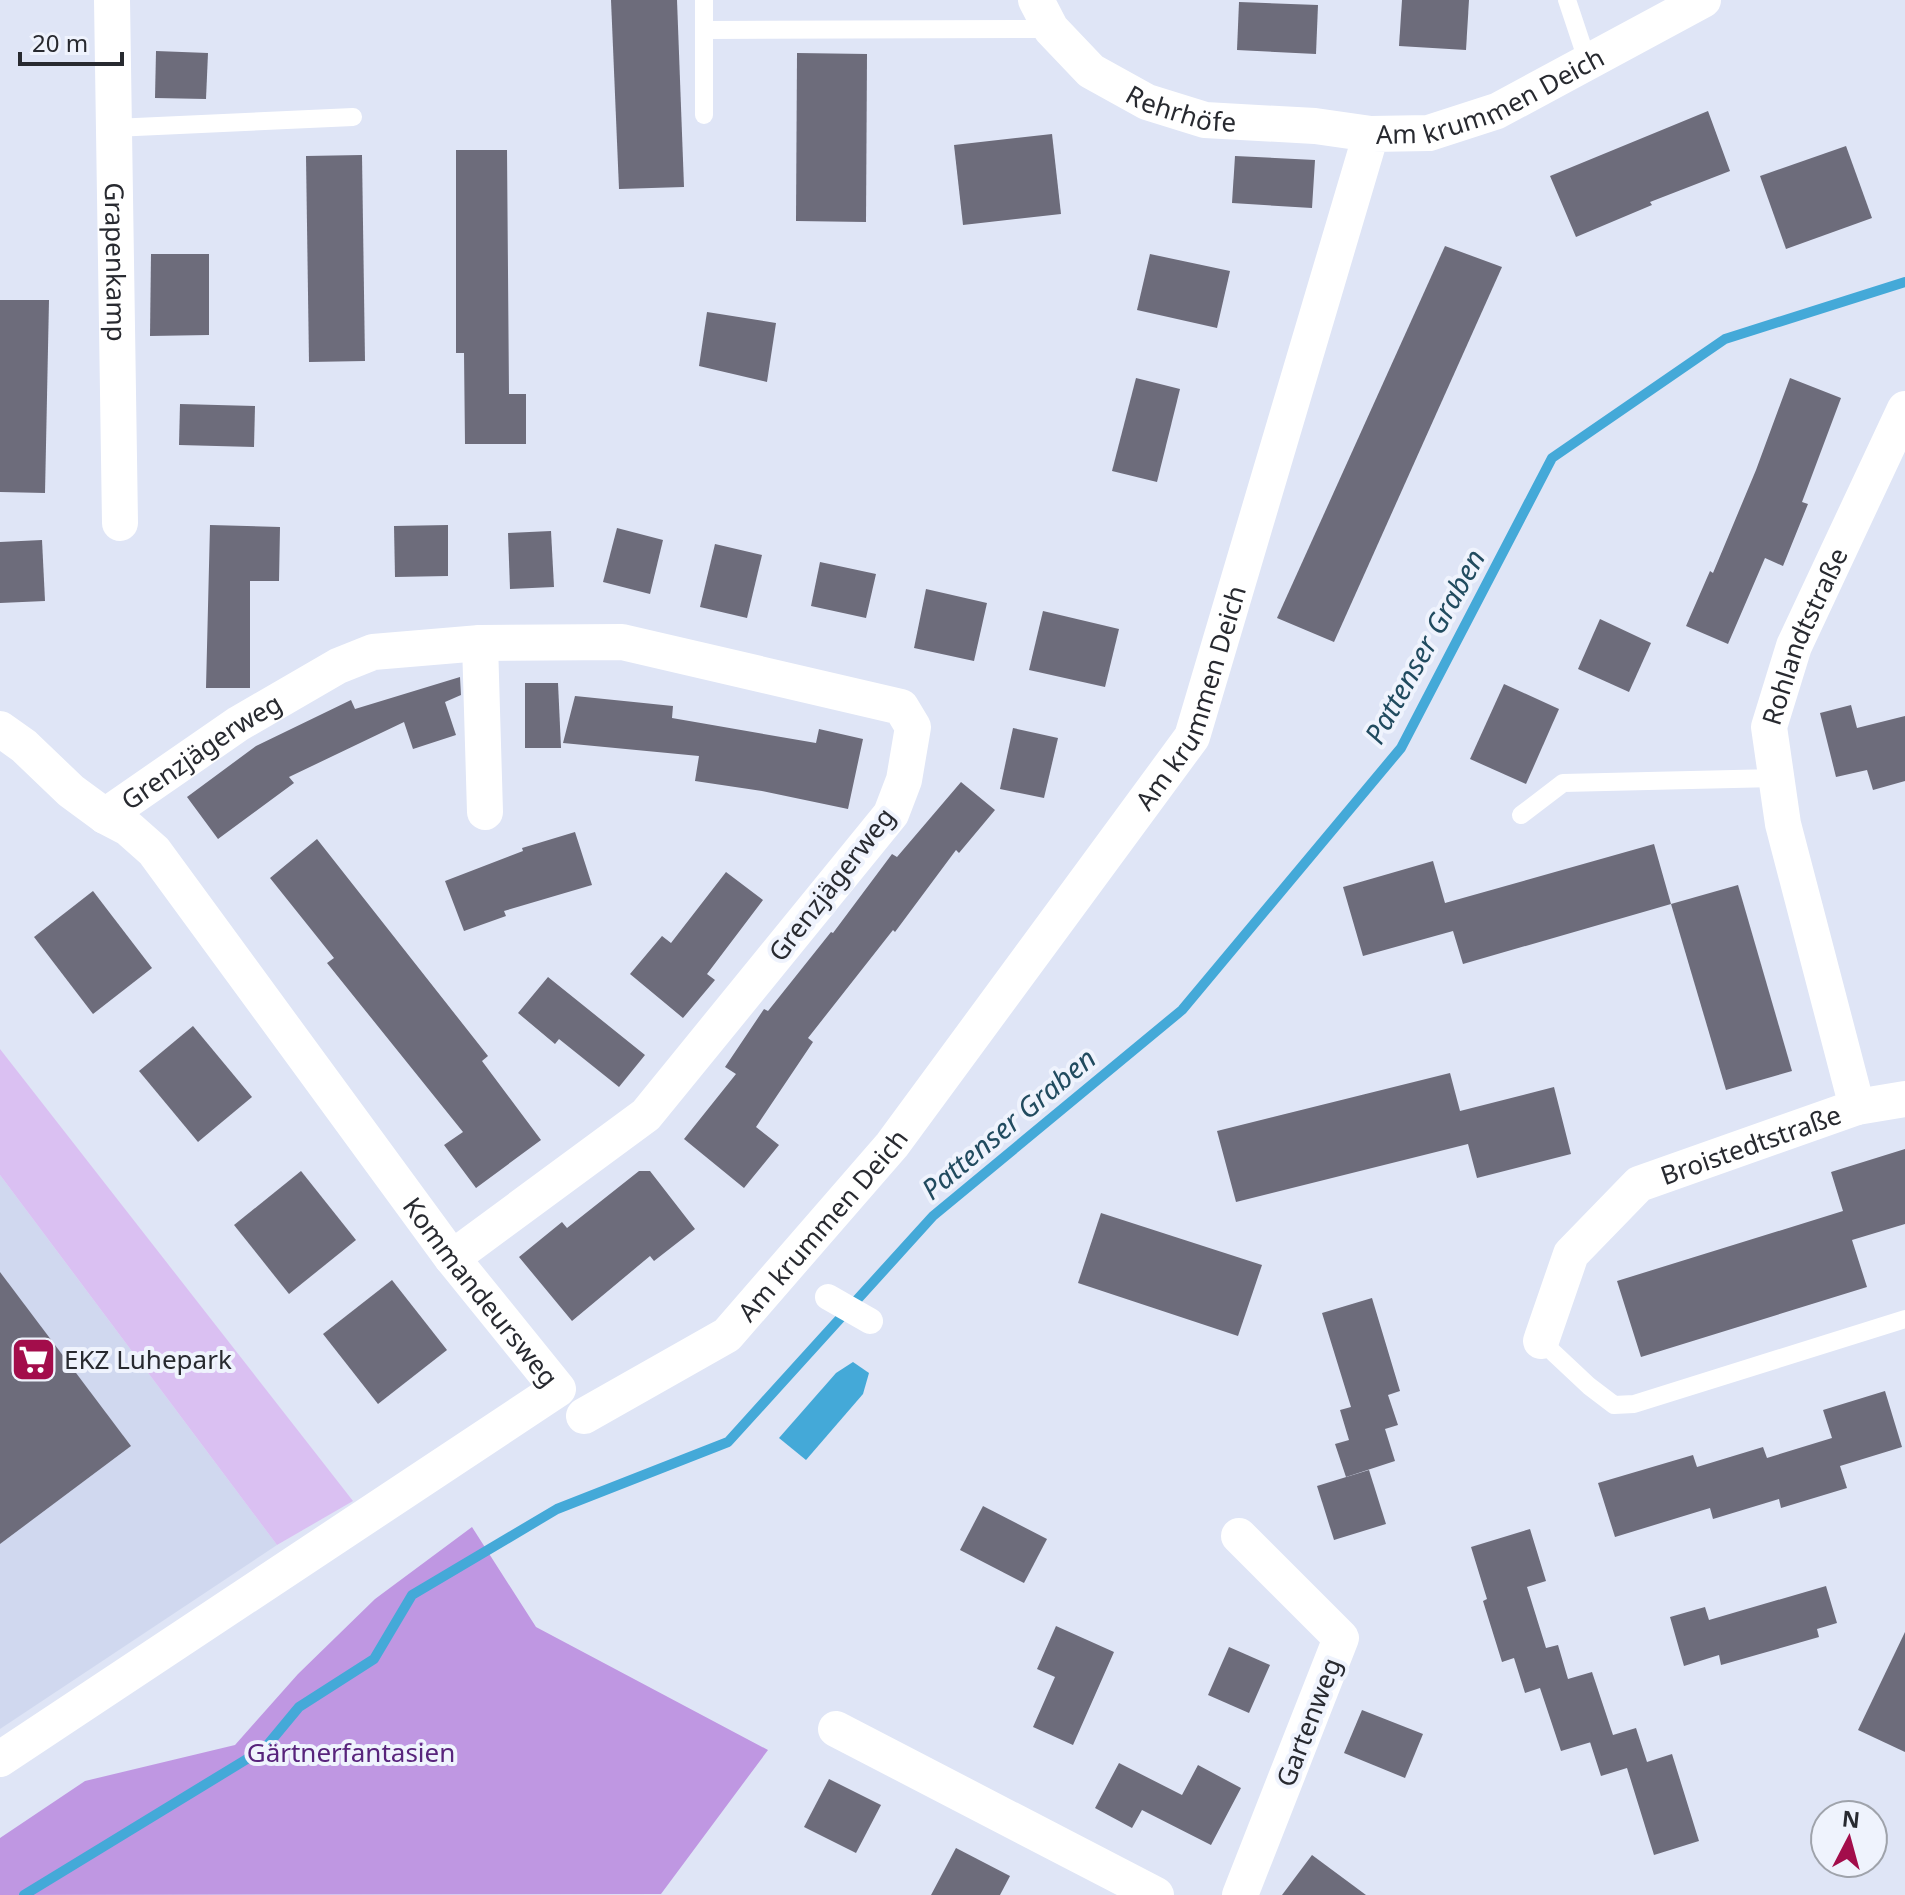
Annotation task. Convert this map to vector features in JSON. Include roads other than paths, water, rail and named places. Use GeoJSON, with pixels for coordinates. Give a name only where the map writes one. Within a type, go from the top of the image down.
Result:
{"type":"FeatureCollection","features":[{"type":"Feature","properties":{"kind":"street","name":"Grapenkamp"},"geometry":{"type":"LineString","coordinates":[[112,0],[120,523]]}},
{"type":"Feature","properties":{"kind":"street","name":"Am krummen Deich"},"geometry":{"type":"LineString","coordinates":[[584,1416],[727,1335],[892,1145],[1192,737],[1371,134],[1429,133],[1497,111],[1703,0]]}},
{"type":"Feature","properties":{"kind":"street","name":"Rehrhöfe"},"geometry":{"type":"LineString","coordinates":[[1044,14],[1091,71],[1147,102],[1205,120],[1315,126],[1371,134]]}},
{"type":"Feature","properties":{"kind":"street","name":"Rohlandtstraße"},"geometry":{"type":"LineString","coordinates":[[1857,1107],[1783,824],[1769,727],[1794,646],[1905,409]]}},
{"type":"Feature","properties":{"kind":"street","name":"Grenzjägerweg"},"geometry":{"type":"LineString","coordinates":[[105,816],[238,724],[338,666],[373,652],[480,643],[622,642],[901,707],[913,727],[904,780],[891,814],[646,1115],[452,1258]]}},
{"type":"Feature","properties":{"kind":"street"},"geometry":{"type":"LineString","coordinates":[[480,643],[485,812]]}},
{"type":"Feature","properties":{"kind":"street","name":"Kommandeursweg"},"geometry":{"type":"LineString","coordinates":[[0,729],[24,746],[71,791],[105,816],[128,828],[154,851],[452,1258],[558,1389],[0,1759]]}},
{"type":"Feature","properties":{"kind":"street","name":"Broistedtstraße"},"geometry":{"type":"LineString","coordinates":[[1541,1341],[1571,1254],[1639,1184],[1857,1107],[1905,1099]]}},
{"type":"Feature","properties":{"kind":"street"},"geometry":{"type":"LineString","coordinates":[[828,1297],[870,1321]]}},
{"type":"Feature","properties":{"kind":"street","name":"Gartenweg"},"geometry":{"type":"LineString","coordinates":[[1239,1536],[1341,1638],[1240,1895]]}},
{"type":"Feature","properties":{"kind":"street"},"geometry":{"type":"LineString","coordinates":[[836,1729],[1156,1895]]}},
{"type":"Feature","properties":{"kind":"lane"},"geometry":{"type":"LineString","coordinates":[[704,0],[704,115]]}},
{"type":"Feature","properties":{"kind":"lane"},"geometry":{"type":"LineString","coordinates":[[1567,0],[1588,63]]}},
{"type":"Feature","properties":{"kind":"lane"},"geometry":{"type":"LineString","coordinates":[[704,30],[1044,14]]}},
{"type":"Feature","properties":{"kind":"lane"},"geometry":{"type":"LineString","coordinates":[[114,128],[353,117]]}},
{"type":"Feature","properties":{"kind":"lane"},"geometry":{"type":"LineString","coordinates":[[1521,815],[1563,783],[1776,778]]}},
{"type":"Feature","properties":{"kind":"lane"},"geometry":{"type":"LineString","coordinates":[[1541,1341],[1614,1405],[1634,1404],[1905,1319]]}},
{"type":"Feature","properties":{"kind":"water"},"geometry":{"type":"Polygon","coordinates":[[[853,1362],[869,1373],[863,1394],[806,1460],[779,1438],[836,1373],[853,1362]]]}},
{"type":"Feature","properties":{"kind":"waterway","name":"Pattenser Graben"},"geometry":{"type":"LineString","coordinates":[[24,1895],[265,1748],[299,1707],[374,1659],[412,1595],[557,1509],[728,1442],[933,1216],[1182,1010],[1401,748],[1552,458],[1725,339],[1905,282]]}},
{"type":"Feature","properties":{"kind":"place","name":"EKZ Luhepark"},"geometry":{"type":"Point","coordinates":[33,1359]}},
{"type":"Feature","properties":{"kind":"park label","name":"Gärtnerfantasien"},"geometry":{"type":"Point","coordinates":[351,1752]}}]}
